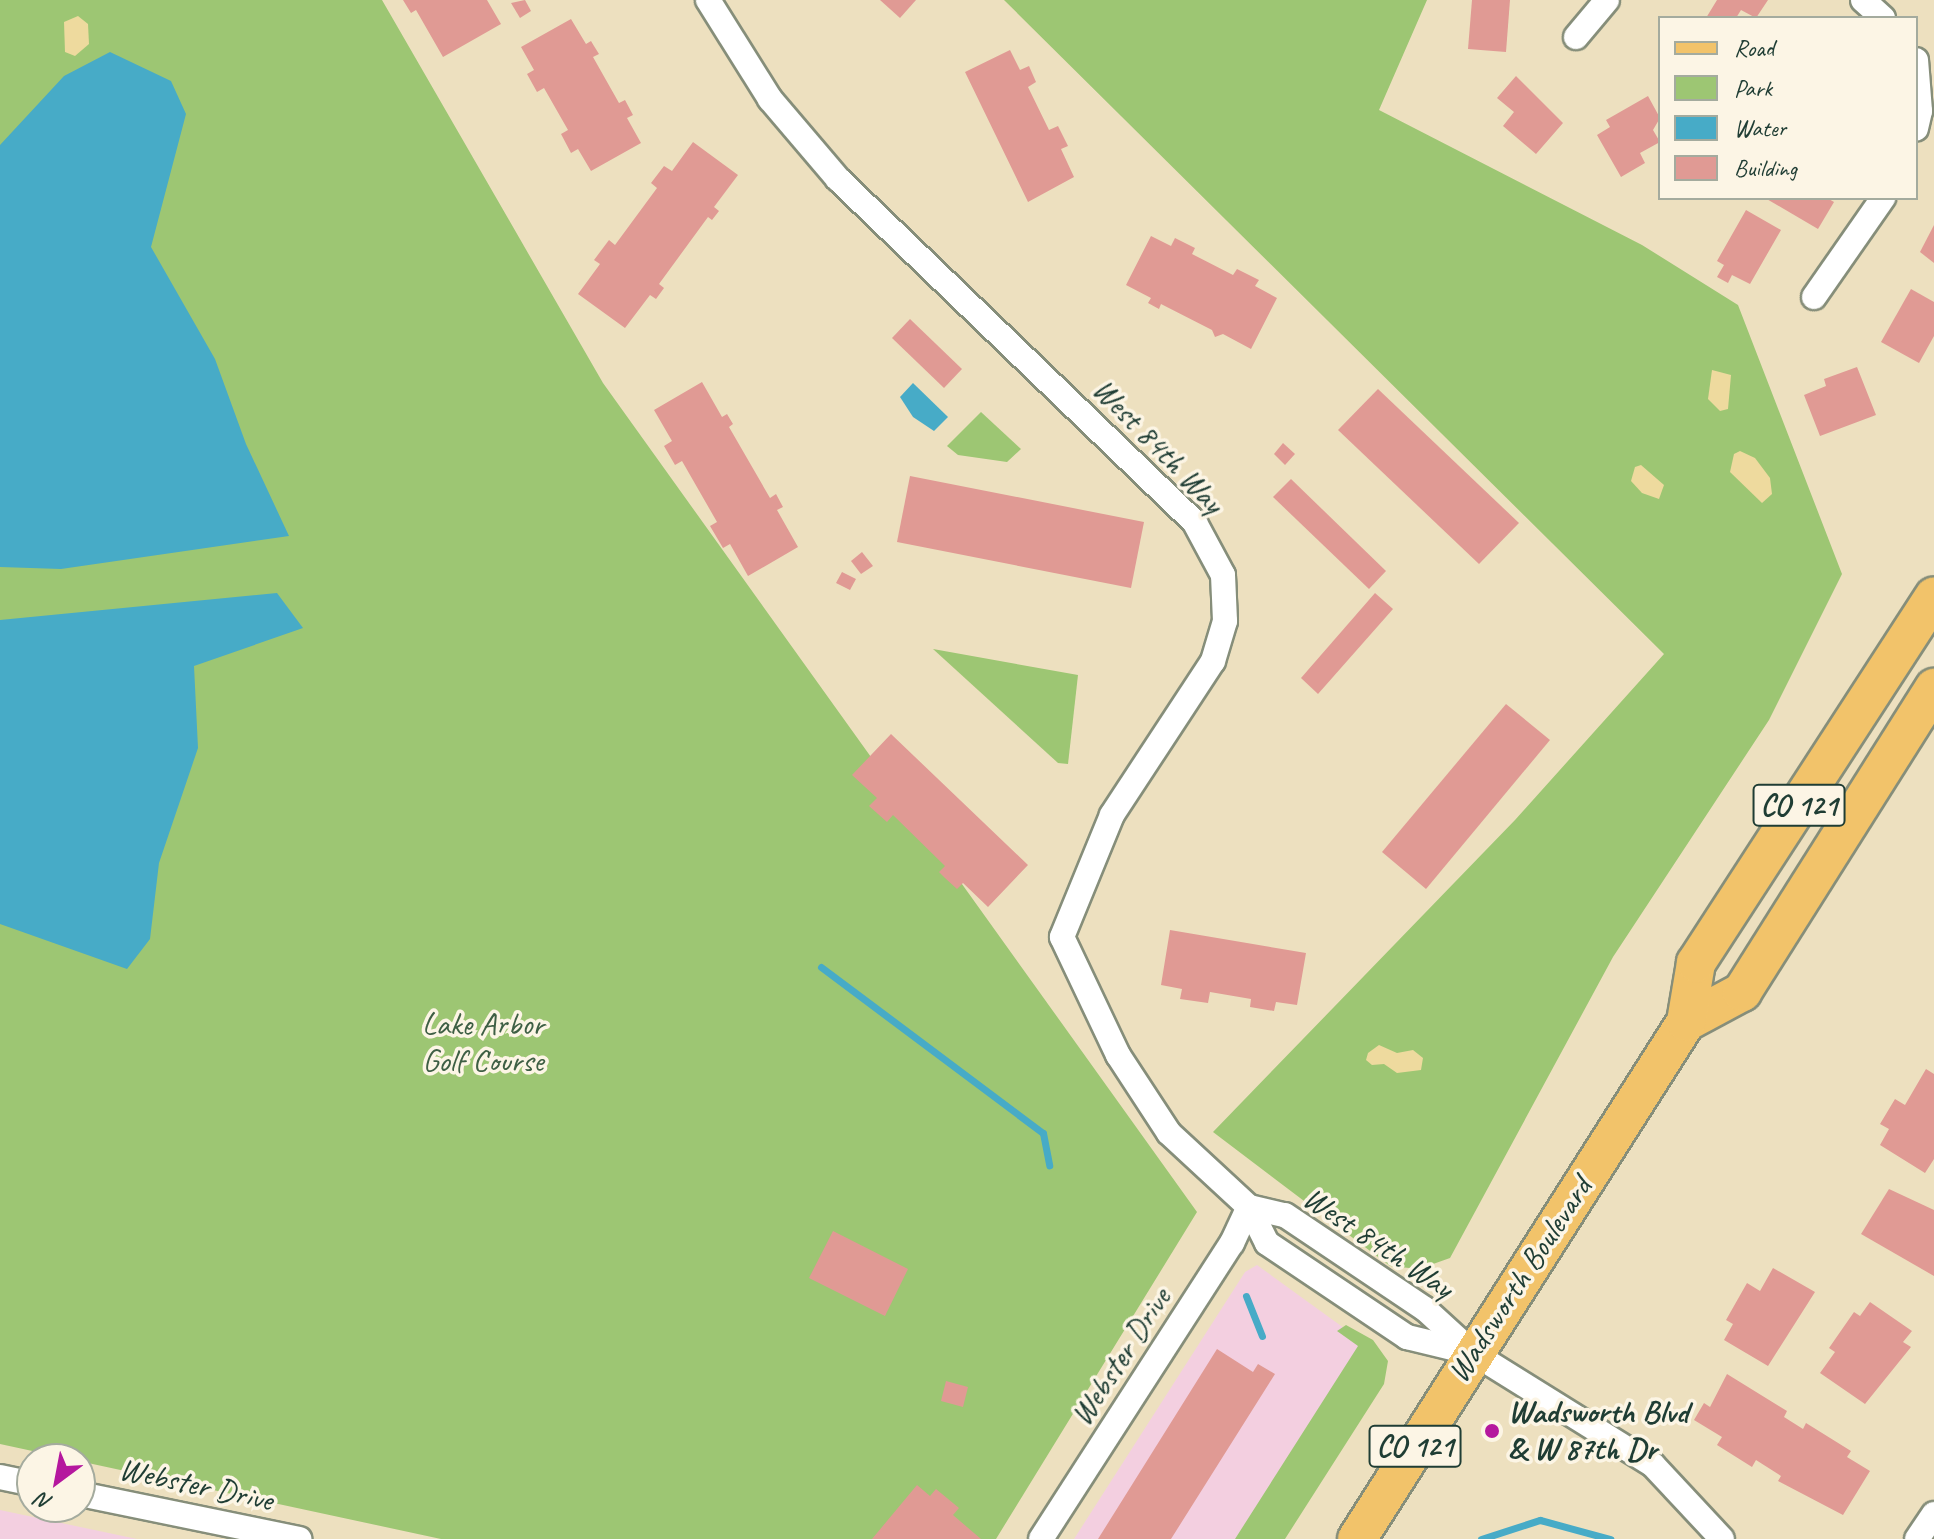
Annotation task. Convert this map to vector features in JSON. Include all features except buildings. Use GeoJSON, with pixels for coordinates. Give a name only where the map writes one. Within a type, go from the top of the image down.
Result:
{"type":"FeatureCollection","features":[{"type":"Feature","properties":{"kind":"main road","name":"Wadsworth Boulevard"},"geometry":{"type":"LineString","coordinates":[[1357,1539],[1686,1022],[1696,963],[1934,596]]}},
{"type":"Feature","properties":{"kind":"main road","name":"Wadsworth Boulevard"},"geometry":{"type":"LineString","coordinates":[[1686,1022],[1742,992],[1934,688]]}},
{"type":"Feature","properties":{"kind":"street","name":"West 84th Way"},"geometry":{"type":"LineString","coordinates":[[708,0],[770,99],[838,179],[1195,523],[1223,575],[1225,621],[1213,661],[1112,815],[1062,937],[1118,1055],[1169,1133],[1249,1207],[1267,1243],[1339,1295],[1407,1337],[1473,1353]]}},
{"type":"Feature","properties":{"kind":"street"},"geometry":{"type":"LineString","coordinates":[[1576,37],[1607,0]]}},
{"type":"Feature","properties":{"kind":"street"},"geometry":{"type":"LineString","coordinates":[[1863,0],[1881,16]]}},
{"type":"Feature","properties":{"kind":"street"},"geometry":{"type":"LineString","coordinates":[[1918,86],[1918,120]]}},
{"type":"Feature","properties":{"kind":"street"},"geometry":{"type":"LineString","coordinates":[[1814,297],[1882,200]]}},
{"type":"Feature","properties":{"kind":"street","name":"West 84th Way"},"geometry":{"type":"LineString","coordinates":[[1249,1207],[1285,1215],[1425,1309],[1473,1353]]}},
{"type":"Feature","properties":{"kind":"street","name":"Webster Drive"},"geometry":{"type":"LineString","coordinates":[[1041,1539],[1232,1243],[1249,1207]]}},
{"type":"Feature","properties":{"kind":"street"},"geometry":{"type":"LineString","coordinates":[[1473,1353],[1653,1465],[1722,1539]]}},
{"type":"Feature","properties":{"kind":"street","name":"Webster Drive"},"geometry":{"type":"LineString","coordinates":[[96,1497],[299,1539]]}},
{"type":"Feature","properties":{"kind":"street"},"geometry":{"type":"LineString","coordinates":[[1917,1539],[1934,1514]]}},
{"type":"Feature","properties":{"kind":"shaded area"},"geometry":{"type":"Polygon","coordinates":[[[1257,1265],[1373,1349],[1250,1539],[1074,1539],[1245,1272],[1257,1265]]]}},
{"type":"Feature","properties":{"kind":"shaded area"},"geometry":{"type":"Polygon","coordinates":[[[0,1510],[16,1513],[16,1523],[61,1523],[137,1539],[0,1539],[0,1510]]]}},
{"type":"Feature","properties":{"kind":"green space","name":"Lake Arbor Golf Course"},"geometry":{"type":"Polygon","coordinates":[[[0,0],[382,0],[603,383],[1197,1212],[996,1539],[441,1539],[96,1465],[96,1443],[16,1443],[16,1447],[0,1444],[0,0]]]}},
{"type":"Feature","properties":{"kind":"green space"},"geometry":{"type":"Polygon","coordinates":[[[1004,0],[1427,0],[1379,110],[1642,245],[1738,305],[1842,574],[1769,720],[1613,957],[1450,1258],[1419,1269],[1390,1266],[1213,1132],[1515,820],[1664,654],[1004,0]]]}},
{"type":"Feature","properties":{"kind":"green space"},"geometry":{"type":"Polygon","coordinates":[[[981,412],[1021,449],[1007,462],[958,455],[947,446],[981,412]]]}},
{"type":"Feature","properties":{"kind":"green space"},"geometry":{"type":"Polygon","coordinates":[[[933,649],[1078,675],[1068,764],[1058,763],[933,649]]]}},
{"type":"Feature","properties":{"kind":"green space"},"geometry":{"type":"Polygon","coordinates":[[[1346,1325],[1373,1340],[1388,1361],[1384,1384],[1285,1539],[1235,1539],[1358,1346],[1337,1331],[1346,1325]]]}},
{"type":"Feature","properties":{"kind":"sand"},"geometry":{"type":"Polygon","coordinates":[[[78,16],[88,24],[89,44],[75,56],[65,52],[64,22],[78,16]]]}},
{"type":"Feature","properties":{"kind":"sand"},"geometry":{"type":"Polygon","coordinates":[[[1712,370],[1731,375],[1728,409],[1720,411],[1708,399],[1712,370]]]}},
{"type":"Feature","properties":{"kind":"sand"},"geometry":{"type":"Polygon","coordinates":[[[1740,451],[1755,458],[1770,478],[1772,494],[1762,503],[1730,472],[1734,454],[1740,451]]]}},
{"type":"Feature","properties":{"kind":"sand"},"geometry":{"type":"Polygon","coordinates":[[[1641,465],[1664,485],[1659,499],[1642,493],[1631,481],[1635,467],[1641,465]]]}},
{"type":"Feature","properties":{"kind":"sand"},"geometry":{"type":"Polygon","coordinates":[[[1379,1045],[1397,1053],[1413,1050],[1423,1058],[1421,1070],[1397,1073],[1384,1064],[1372,1065],[1366,1060],[1368,1053],[1379,1045]]]}},
{"type":"Feature","properties":{"kind":"water"},"geometry":{"type":"Polygon","coordinates":[[[110,52],[171,81],[186,114],[151,247],[215,359],[246,444],[289,536],[61,569],[0,567],[0,145],[64,76],[110,52]]]}},
{"type":"Feature","properties":{"kind":"water"},"geometry":{"type":"Polygon","coordinates":[[[913,383],[948,417],[934,431],[913,417],[900,397],[913,383]]]}},
{"type":"Feature","properties":{"kind":"water"},"geometry":{"type":"Polygon","coordinates":[[[277,593],[303,628],[194,666],[198,748],[159,863],[150,939],[127,969],[0,924],[0,620],[277,593]]]}},
{"type":"Feature","properties":{"kind":"waterway"},"geometry":{"type":"LineString","coordinates":[[821,967],[1043,1133],[1049,1165]]}},
{"type":"Feature","properties":{"kind":"waterway"},"geometry":{"type":"LineString","coordinates":[[1246,1296],[1262,1336]]}},
{"type":"Feature","properties":{"kind":"waterway"},"geometry":{"type":"LineString","coordinates":[[1481,1539],[1540,1520],[1610,1539]]}},
{"type":"Feature","properties":{"kind":"place","name":"Wadsworth Blvd & W 87th Dr"},"geometry":{"type":"Point","coordinates":[1492,1431]}}]}
